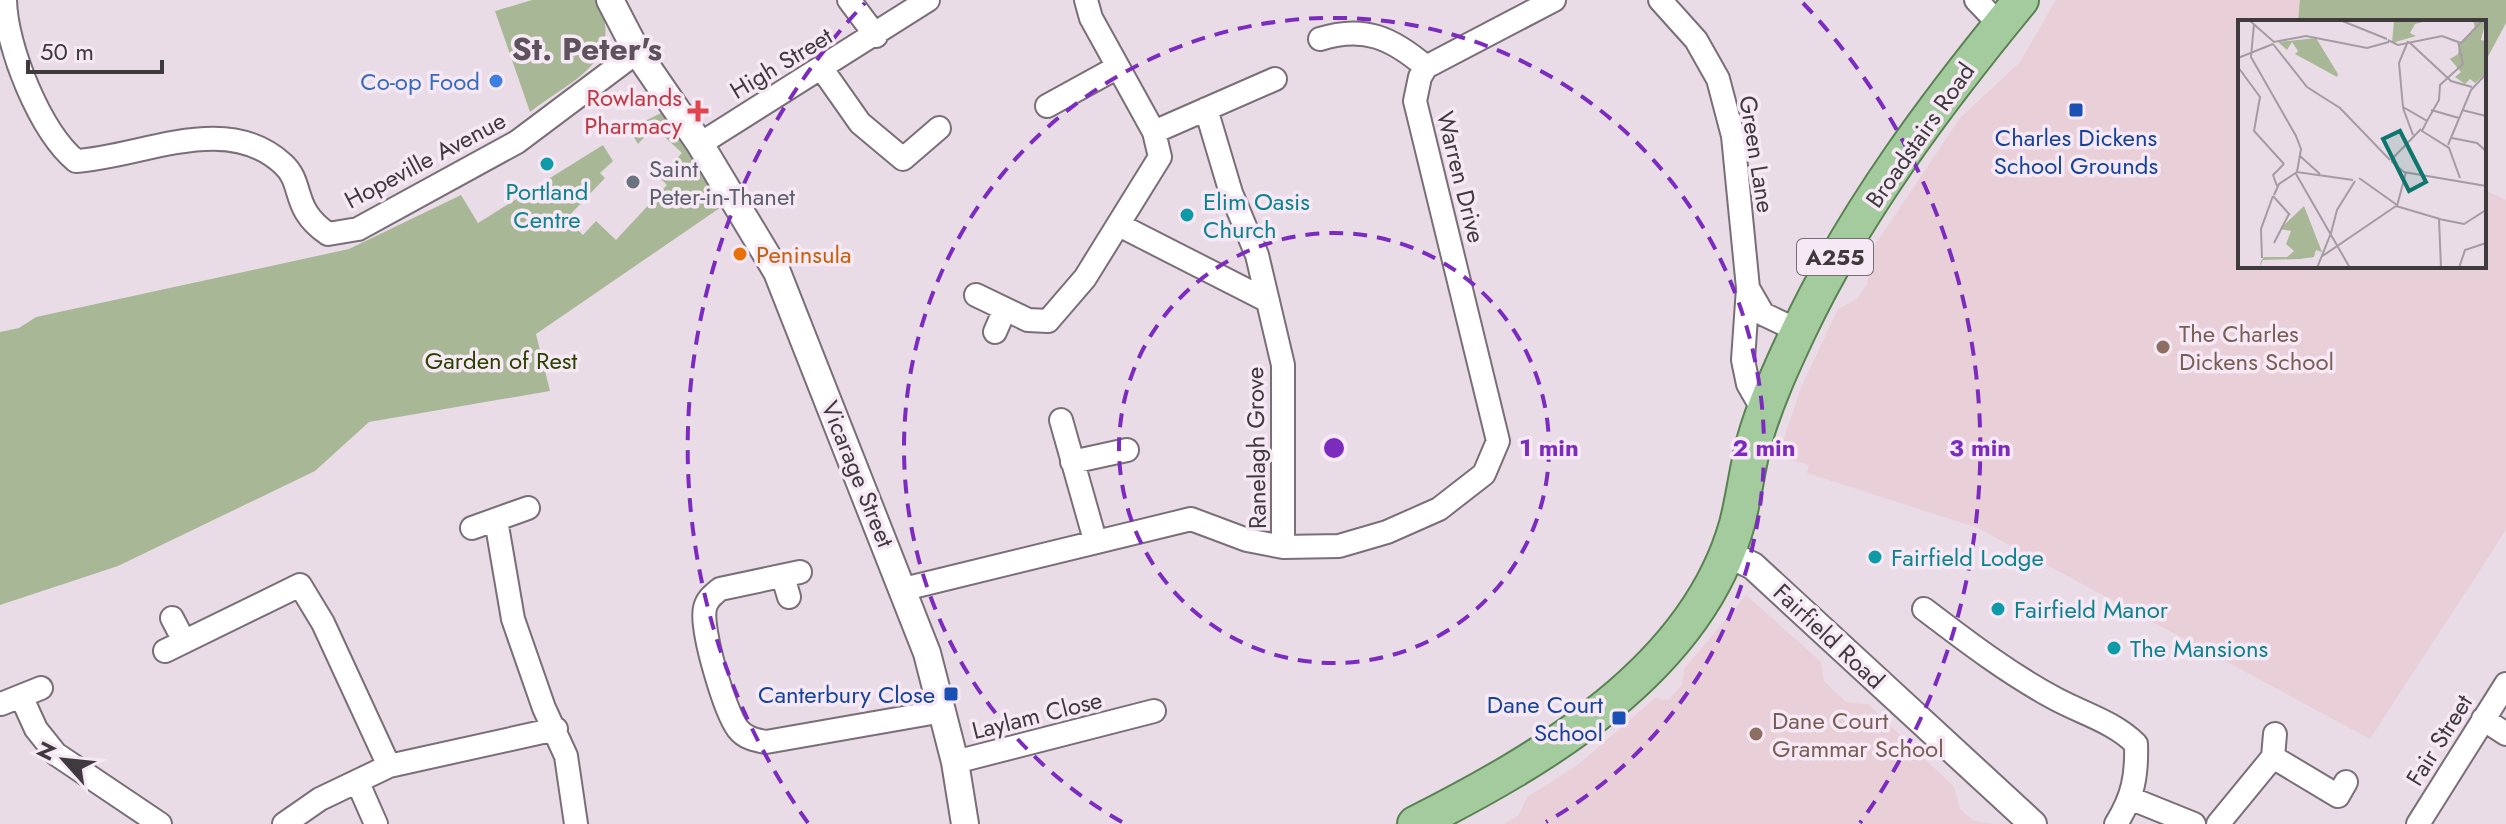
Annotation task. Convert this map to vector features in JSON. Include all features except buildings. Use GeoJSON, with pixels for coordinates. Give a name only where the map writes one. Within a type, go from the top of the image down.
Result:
{"type":"FeatureCollection","features":[{"type":"Feature","properties":{"kind":"main road","name":"Broadstairs Road"},"geometry":{"type":"LineString","coordinates":[[1415,824],[1507,778],[1603,710],[1670,644],[1710,587],[1726,553],[1737,524],[1764,412],[1799,331],[1843,246],[1946,95],[2010,12]]}},
{"type":"Feature","properties":{"kind":"street","name":"Hopeville Avenue"},"geometry":{"type":"LineString","coordinates":[[5,0],[10,34],[23,74],[57,144],[76,161],[106,160],[214,137],[250,145],[268,151],[287,167],[310,221],[328,234],[358,229],[517,142],[637,52]]}},
{"type":"Feature","properties":{"kind":"street","name":"Vicarage Street"},"geometry":{"type":"LineString","coordinates":[[610,0],[637,52],[700,144],[777,272],[904,589],[943,711],[965,824]]}},
{"type":"Feature","properties":{"kind":"street"},"geometry":{"type":"LineString","coordinates":[[849,0],[876,36]]}},
{"type":"Feature","properties":{"kind":"street","name":"High Street"},"geometry":{"type":"LineString","coordinates":[[700,144],[876,36],[928,0]]}},
{"type":"Feature","properties":{"kind":"street"},"geometry":{"type":"LineString","coordinates":[[976,295],[1028,320],[1048,321],[1085,278],[1160,157],[1154,132],[1091,18],[1086,0]]}},
{"type":"Feature","properties":{"kind":"street"},"geometry":{"type":"LineString","coordinates":[[1320,39],[1369,32],[1392,41],[1426,67],[1554,0]]}},
{"type":"Feature","properties":{"kind":"street","name":"Green Lane"},"geometry":{"type":"LineString","coordinates":[[1660,0],[1696,40],[1718,79],[1733,136],[1748,288],[1742,341],[1748,384],[1764,412]]}},
{"type":"Feature","properties":{"kind":"street"},"geometry":{"type":"LineString","coordinates":[[1976,0],[2010,12]]}},
{"type":"Feature","properties":{"kind":"street"},"geometry":{"type":"LineString","coordinates":[[1047,106],[1118,67]]}},
{"type":"Feature","properties":{"kind":"street","name":"Warren Drive"},"geometry":{"type":"LineString","coordinates":[[1283,547],[1339,546],[1387,532],[1439,509],[1484,474],[1498,441],[1415,101],[1420,77],[1426,67]]}},
{"type":"Feature","properties":{"kind":"street"},"geometry":{"type":"LineString","coordinates":[[822,69],[860,123],[903,159],[939,128]]}},
{"type":"Feature","properties":{"kind":"street"},"geometry":{"type":"LineString","coordinates":[[1154,132],[1275,79]]}},
{"type":"Feature","properties":{"kind":"street","name":"Ranelagh Grove"},"geometry":{"type":"LineString","coordinates":[[1206,109],[1231,193],[1257,255],[1283,365],[1283,547]]}},
{"type":"Feature","properties":{"kind":"street"},"geometry":{"type":"LineString","coordinates":[[1119,225],[1268,301]]}},
{"type":"Feature","properties":{"kind":"street","name":"Green Lane"},"geometry":{"type":"LineString","coordinates":[[1748,288],[1763,314]]}},
{"type":"Feature","properties":{"kind":"street"},"geometry":{"type":"LineString","coordinates":[[995,332],[1005,309]]}},
{"type":"Feature","properties":{"kind":"street"},"geometry":{"type":"LineString","coordinates":[[1742,341],[1752,323],[1763,314],[1799,331]]}},
{"type":"Feature","properties":{"kind":"street"},"geometry":{"type":"LineString","coordinates":[[1061,420],[1095,540]]}},
{"type":"Feature","properties":{"kind":"street"},"geometry":{"type":"LineString","coordinates":[[1072,462],[1127,450]]}},
{"type":"Feature","properties":{"kind":"street"},"geometry":{"type":"LineString","coordinates":[[472,528],[528,508]]}},
{"type":"Feature","properties":{"kind":"street"},"geometry":{"type":"LineString","coordinates":[[904,589],[1191,519],[1247,540],[1283,547]]}},
{"type":"Feature","properties":{"kind":"street"},"geometry":{"type":"LineString","coordinates":[[496,520],[513,619],[544,708],[566,756],[576,824]]}},
{"type":"Feature","properties":{"kind":"street","name":"Fairfield Road"},"geometry":{"type":"LineString","coordinates":[[1726,553],[1753,566],[2033,824]]}},
{"type":"Feature","properties":{"kind":"street"},"geometry":{"type":"LineString","coordinates":[[172,618],[175,646],[303,578],[389,766]]}},
{"type":"Feature","properties":{"kind":"street"},"geometry":{"type":"LineString","coordinates":[[791,582],[720,589],[710,597],[705,608],[704,625],[731,717],[740,732],[766,742],[943,711]]}},
{"type":"Feature","properties":{"kind":"street"},"geometry":{"type":"LineString","coordinates":[[1924,609],[1991,659],[2056,699],[2122,731],[2136,744],[2137,771],[2132,799],[2116,824]]}},
{"type":"Feature","properties":{"kind":"street","name":"Fair Street"},"geometry":{"type":"LineString","coordinates":[[2418,824],[2506,684]]}},
{"type":"Feature","properties":{"kind":"street"},"geometry":{"type":"LineString","coordinates":[[21,696],[36,729],[56,754],[160,824]]}},
{"type":"Feature","properties":{"kind":"street","name":"Laylam Close"},"geometry":{"type":"LineString","coordinates":[[955,762],[1135,726],[1154,711]]}},
{"type":"Feature","properties":{"kind":"street"},"geometry":{"type":"LineString","coordinates":[[2483,719],[2506,734]]}},
{"type":"Feature","properties":{"kind":"street"},"geometry":{"type":"LineString","coordinates":[[284,824],[320,799],[389,766],[556,729]]}},
{"type":"Feature","properties":{"kind":"street"},"geometry":{"type":"LineString","coordinates":[[2218,824],[2273,757],[2275,734]]}},
{"type":"Feature","properties":{"kind":"street"},"geometry":{"type":"LineString","coordinates":[[2273,757],[2338,796],[2346,782]]}},
{"type":"Feature","properties":{"kind":"street"},"geometry":{"type":"LineString","coordinates":[[358,783],[376,824]]}},
{"type":"Feature","properties":{"kind":"street"},"geometry":{"type":"LineString","coordinates":[[2132,799],[2194,824]]}},
{"type":"Feature","properties":{"kind":"shaded area","name":"The Charles Dickens School"},"geometry":{"type":"Polygon","coordinates":[[[2056,0],[2472,0],[2481,20],[2238,20],[2238,268],[2486,268],[2486,191],[2506,200],[2506,530],[2370,739],[1978,528],[1807,473],[1809,465],[1778,456],[1802,385],[1838,309],[1857,299],[1868,283],[1867,257],[1960,118],[2020,62],[2056,0]]]}},
{"type":"Feature","properties":{"kind":"shaded area","name":"Dane Court Grammar School"},"geometry":{"type":"Polygon","coordinates":[[[1746,595],[1821,662],[1824,681],[1846,702],[1868,704],[1954,787],[1960,809],[1974,821],[1994,824],[1504,824],[1519,815],[1527,797],[1579,764],[1655,698],[1668,700],[1682,685],[1684,669],[1746,595]]]}},
{"type":"Feature","properties":{"kind":"green space"},"geometry":{"type":"Polygon","coordinates":[[[532,0],[598,0],[605,21],[605,39],[600,54],[591,66],[530,112],[495,11],[532,0]]]}},
{"type":"Feature","properties":{"kind":"green space"},"geometry":{"type":"Polygon","coordinates":[[[2300,0],[2506,0],[2506,23],[2486,60],[2486,20],[2298,20],[2300,0]]]}},
{"type":"Feature","properties":{"kind":"green space","name":"Saint Peter-in-Thanet"},"geometry":{"type":"Polygon","coordinates":[[[665,111],[727,203],[536,334],[550,391],[369,422],[315,471],[118,566],[0,605],[0,332],[19,328],[36,317],[349,249],[461,195],[478,223],[603,145],[613,161],[600,173],[605,178],[566,219],[583,235],[596,221],[616,240],[667,185],[659,177],[682,153],[654,127],[638,144],[629,129],[665,111]]]}},
{"type":"Feature","properties":{"kind":"place","name":"Co-op Food"},"geometry":{"type":"Point","coordinates":[496,81]}},
{"type":"Feature","properties":{"kind":"place","name":"Charles Dickens School Grounds"},"geometry":{"type":"Point","coordinates":[2076,110]}},
{"type":"Feature","properties":{"kind":"place","name":"Rowlands Pharmacy"},"geometry":{"type":"Point","coordinates":[698,111]}},
{"type":"Feature","properties":{"kind":"place","name":"Portland Centre"},"geometry":{"type":"Point","coordinates":[547,164]}},
{"type":"Feature","properties":{"kind":"place","name":"Saint Peter-in-Thanet"},"geometry":{"type":"Point","coordinates":[633,182]}},
{"type":"Feature","properties":{"kind":"place","name":"Elim Oasis Church"},"geometry":{"type":"Point","coordinates":[1187,215]}},
{"type":"Feature","properties":{"kind":"place","name":"Peninsula"},"geometry":{"type":"Point","coordinates":[740,254]}},
{"type":"Feature","properties":{"kind":"place","name":"The Charles Dickens School"},"geometry":{"type":"Point","coordinates":[2163,347]}},
{"type":"Feature","properties":{"kind":"place","name":"Fairfield Lodge"},"geometry":{"type":"Point","coordinates":[1875,557]}},
{"type":"Feature","properties":{"kind":"place","name":"Fairfield Manor"},"geometry":{"type":"Point","coordinates":[1998,609]}},
{"type":"Feature","properties":{"kind":"place","name":"The Mansions"},"geometry":{"type":"Point","coordinates":[2114,648]}},
{"type":"Feature","properties":{"kind":"place","name":"Canterbury Close"},"geometry":{"type":"Point","coordinates":[951,694]}},
{"type":"Feature","properties":{"kind":"place","name":"Dane Court School"},"geometry":{"type":"Point","coordinates":[1619,718]}},
{"type":"Feature","properties":{"kind":"place","name":"Dane Court Grammar School"},"geometry":{"type":"Point","coordinates":[1756,734]}},
{"type":"Feature","properties":{"kind":"district","name":"St. Peter's"},"geometry":{"type":"Point","coordinates":[587,49]}},
{"type":"Feature","properties":{"kind":"park label","name":"Garden of Rest"},"geometry":{"type":"Point","coordinates":[501,360]}}]}
